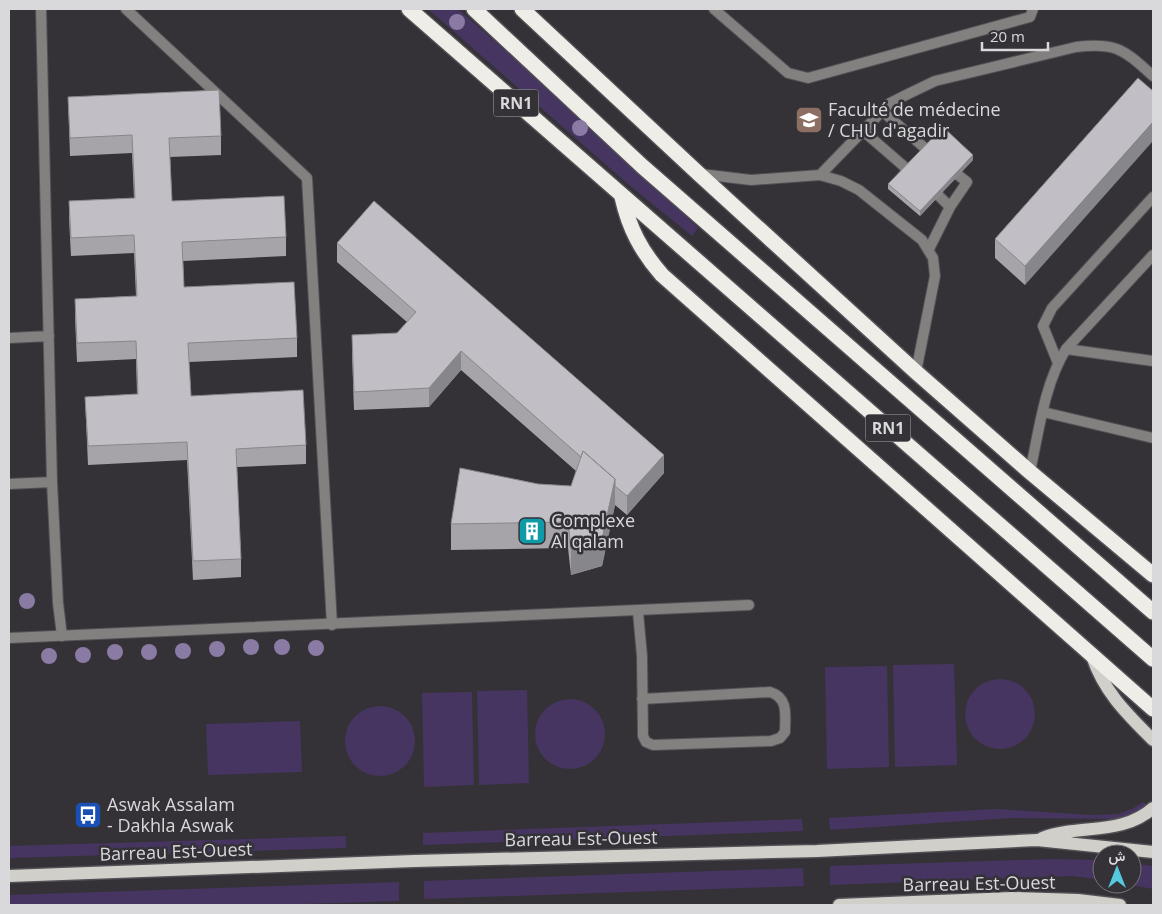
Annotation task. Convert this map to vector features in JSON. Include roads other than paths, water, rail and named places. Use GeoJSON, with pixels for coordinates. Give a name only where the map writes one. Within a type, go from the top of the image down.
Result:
{"type":"FeatureCollection","features":[{"type":"Feature","properties":{"kind":"highway","name":"RN1"},"geometry":{"type":"LineString","coordinates":[[410,9],[622,197],[1153,659]]}},
{"type":"Feature","properties":{"kind":"highway","name":"RN1"},"geometry":{"type":"LineString","coordinates":[[474,9],[642,166],[1153,612]]}},
{"type":"Feature","properties":{"kind":"highway"},"geometry":{"type":"LineString","coordinates":[[527,11],[698,174],[916,372],[1030,472],[1153,575]]}},
{"type":"Feature","properties":{"kind":"highway"},"geometry":{"type":"LineString","coordinates":[[622,197],[632,231],[650,262],[662,274],[1153,709]]}},
{"type":"Feature","properties":{"kind":"main road"},"geometry":{"type":"LineString","coordinates":[[1092,656],[1104,684],[1112,696],[1153,740]]}},
{"type":"Feature","properties":{"kind":"main road"},"geometry":{"type":"LineString","coordinates":[[1037,840],[1072,830],[1120,827],[1133,822],[1153,808]]}},
{"type":"Feature","properties":{"kind":"main road","name":"Barreau Est-Ouest"},"geometry":{"type":"LineString","coordinates":[[9,876],[414,861],[817,851],[1037,840],[1153,852]]}},
{"type":"Feature","properties":{"kind":"main road","name":"Barreau Est-Ouest"},"geometry":{"type":"LineString","coordinates":[[839,905],[1012,898],[1078,900],[1107,905],[1120,905]]}},
{"type":"Feature","properties":{"kind":"street"},"geometry":{"type":"LineString","coordinates":[[41,9],[52,482],[58,603],[62,636]]}},
{"type":"Feature","properties":{"kind":"street"},"geometry":{"type":"LineString","coordinates":[[126,9],[307,178],[332,625]]}},
{"type":"Feature","properties":{"kind":"street"},"geometry":{"type":"LineString","coordinates":[[714,9],[788,73],[808,78],[1030,17],[1033,9]]}},
{"type":"Feature","properties":{"kind":"street"},"geometry":{"type":"LineString","coordinates":[[820,175],[890,103],[935,81],[1076,47],[1094,45],[1126,52],[1153,76]]}},
{"type":"Feature","properties":{"kind":"street"},"geometry":{"type":"LineString","coordinates":[[882,110],[926,149]]}},
{"type":"Feature","properties":{"kind":"street"},"geometry":{"type":"LineString","coordinates":[[862,130],[907,169]]}},
{"type":"Feature","properties":{"kind":"street"},"geometry":{"type":"LineString","coordinates":[[698,174],[751,180],[820,175],[841,180],[859,190],[922,240],[929,249],[935,267],[935,276],[916,372]]}},
{"type":"Feature","properties":{"kind":"street"},"geometry":{"type":"LineString","coordinates":[[929,249],[950,207],[967,182],[958,175]]}},
{"type":"Feature","properties":{"kind":"street"},"geometry":{"type":"LineString","coordinates":[[939,196],[950,207]]}},
{"type":"Feature","properties":{"kind":"street"},"geometry":{"type":"LineString","coordinates":[[1058,363],[1044,326],[1052,308],[1153,197]]}},
{"type":"Feature","properties":{"kind":"street"},"geometry":{"type":"LineString","coordinates":[[1030,472],[1043,412],[1058,363],[1066,349],[1153,255]]}},
{"type":"Feature","properties":{"kind":"street"},"geometry":{"type":"LineString","coordinates":[[9,338],[50,336]]}},
{"type":"Feature","properties":{"kind":"street"},"geometry":{"type":"LineString","coordinates":[[1066,349],[1153,361]]}},
{"type":"Feature","properties":{"kind":"street"},"geometry":{"type":"LineString","coordinates":[[1043,412],[1153,438]]}},
{"type":"Feature","properties":{"kind":"street"},"geometry":{"type":"LineString","coordinates":[[9,484],[52,482]]}},
{"type":"Feature","properties":{"kind":"street"},"geometry":{"type":"LineString","coordinates":[[9,638],[749,606]]}},
{"type":"Feature","properties":{"kind":"street"},"geometry":{"type":"LineString","coordinates":[[638,612],[642,656],[642,699],[643,736],[646,742],[653,745],[771,741],[780,738],[785,732],[784,702],[779,695],[770,692],[642,699]]}},
{"type":"Feature","properties":{"kind":"place","name":"Faculté de médecine / CHU d'agadir"},"geometry":{"type":"Point","coordinates":[809,120]}},
{"type":"Feature","properties":{"kind":"place","name":"Complexe Al qalam"},"geometry":{"type":"Point","coordinates":[532,531]}},
{"type":"Feature","properties":{"kind":"place","name":"Aswak Assalam - Dakhla Aswak"},"geometry":{"type":"Point","coordinates":[88,815]}}]}
